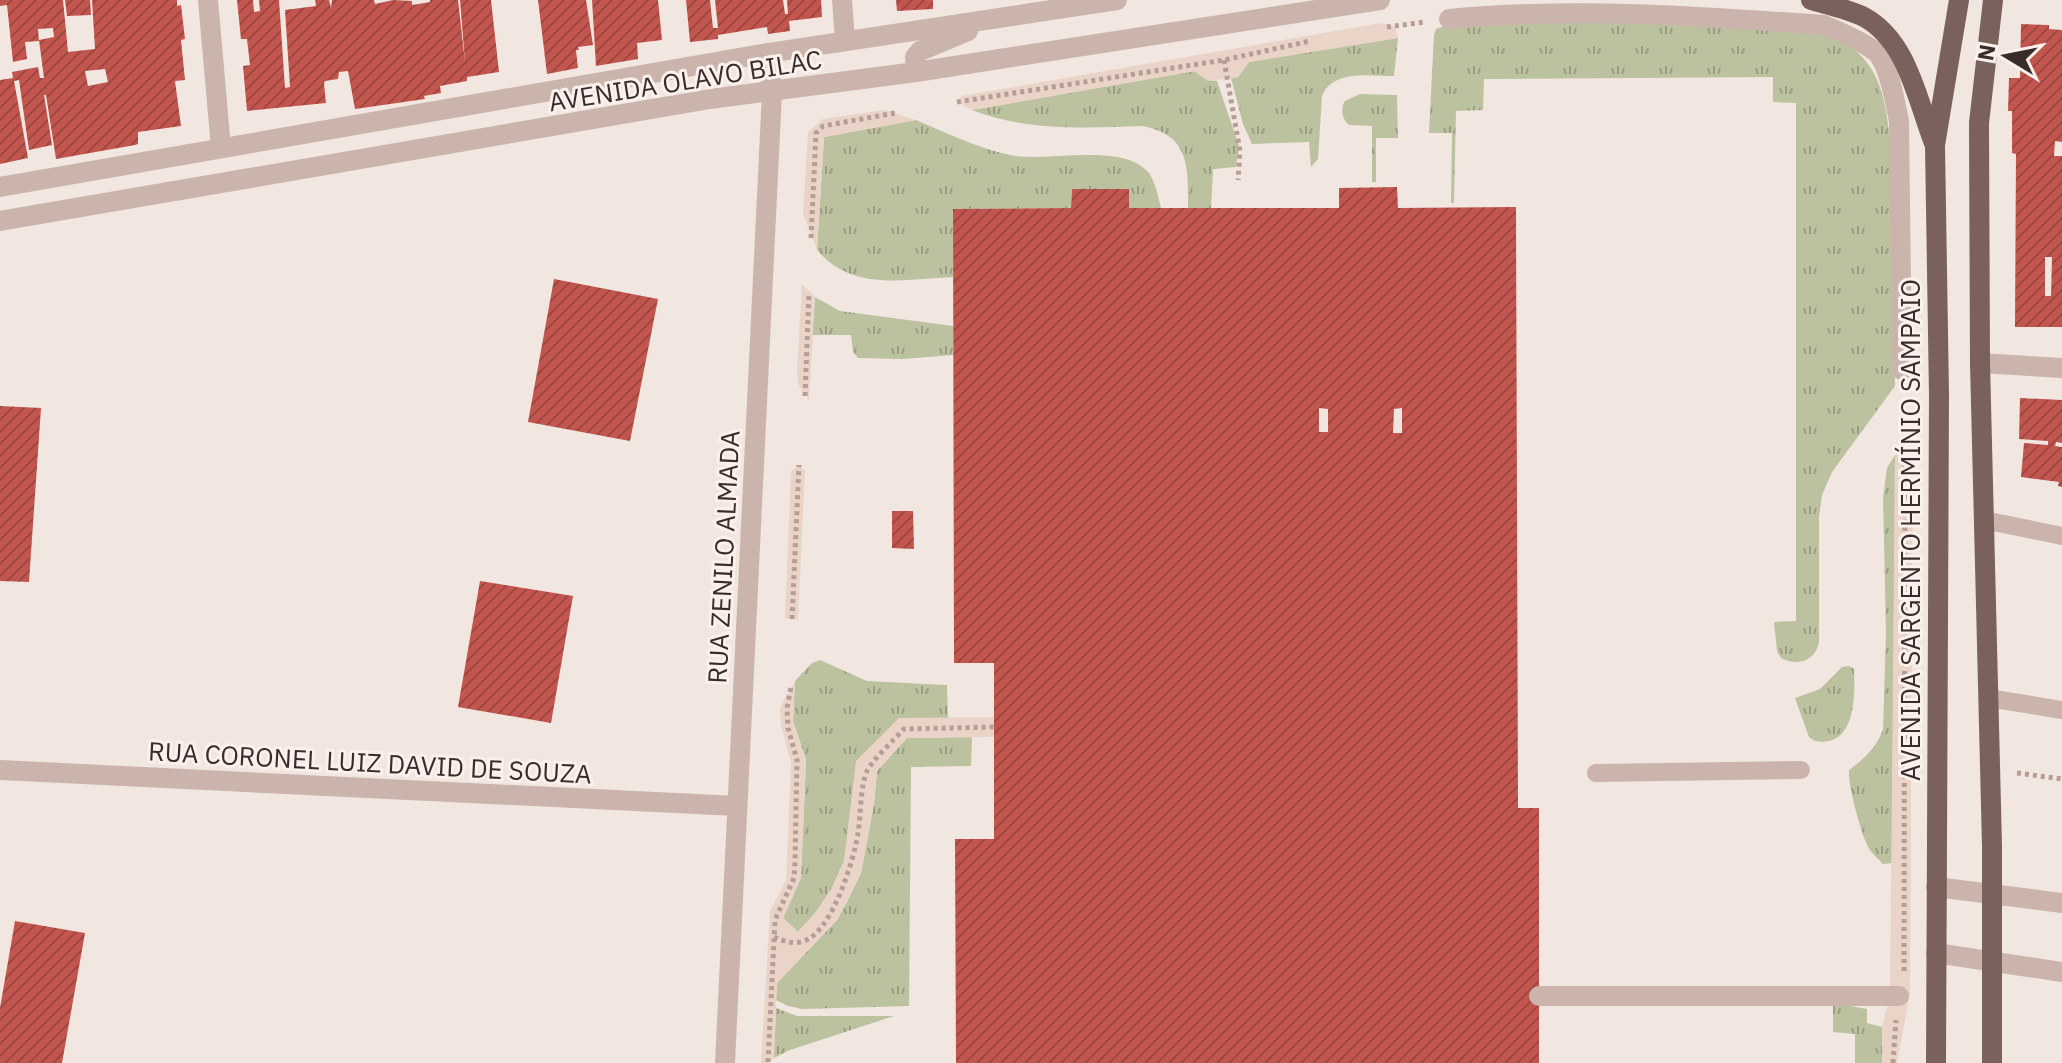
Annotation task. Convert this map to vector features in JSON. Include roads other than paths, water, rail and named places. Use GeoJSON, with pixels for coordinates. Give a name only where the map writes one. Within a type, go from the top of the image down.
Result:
{"type":"FeatureCollection","features":[{"type":"Feature","properties":{"kind":"main road"},"geometry":{"type":"LineString","coordinates":[[1811,0],[1862,16],[1878,26],[1891,40],[1913,85],[1935,145]]}},
{"type":"Feature","properties":{"kind":"main road","name":"AVENIDA SARGENTO HERMÍNIO SAMPAIO"},"geometry":{"type":"LineString","coordinates":[[1936,1063],[1939,395],[1935,145],[1959,0]]}},
{"type":"Feature","properties":{"kind":"main road"},"geometry":{"type":"LineString","coordinates":[[1992,1063],[1979,123],[1993,0]]}},
{"type":"Feature","properties":{"kind":"street"},"geometry":{"type":"LineString","coordinates":[[208,0],[221,148]]}},
{"type":"Feature","properties":{"kind":"street"},"geometry":{"type":"LineString","coordinates":[[842,0],[845,41]]}},
{"type":"Feature","properties":{"kind":"street","name":"AVENIDA OLAVO BILAC"},"geometry":{"type":"LineString","coordinates":[[0,187],[768,53],[1117,0]]}},
{"type":"Feature","properties":{"kind":"street","name":"AVENIDA OLAVO BILAC"},"geometry":{"type":"LineString","coordinates":[[0,221],[710,99],[916,72],[1380,0]]}},
{"type":"Feature","properties":{"kind":"street"},"geometry":{"type":"LineString","coordinates":[[1449,19],[1503,14],[1669,13],[1824,25],[1878,53],[1893,91],[1899,121],[1902,370]]}},
{"type":"Feature","properties":{"kind":"street"},"geometry":{"type":"LineString","coordinates":[[916,72],[915,57],[920,51],[1006,17]]}},
{"type":"Feature","properties":{"kind":"street","name":"RUA ZENILO ALMADA"},"geometry":{"type":"LineString","coordinates":[[725,1063],[772,92],[768,53]]}},
{"type":"Feature","properties":{"kind":"street"},"geometry":{"type":"LineString","coordinates":[[1980,363],[2062,368]]}},
{"type":"Feature","properties":{"kind":"street","name":"RUA CORONEL LUIZ DAVID DE SOUZA"},"geometry":{"type":"LineString","coordinates":[[0,770],[737,806]]}},
{"type":"Feature","properties":{"kind":"street"},"geometry":{"type":"LineString","coordinates":[[1936,887],[2062,903]]}},
{"type":"Feature","properties":{"kind":"street"},"geometry":{"type":"LineString","coordinates":[[1936,953],[2062,972]]}},
{"type":"Feature","properties":{"kind":"street"},"geometry":{"type":"LineString","coordinates":[[1539,996],[1899,996]]}},
{"type":"Feature","properties":{"kind":"lane"},"geometry":{"type":"LineString","coordinates":[[1984,520],[2062,536]]}},
{"type":"Feature","properties":{"kind":"lane"},"geometry":{"type":"LineString","coordinates":[[1988,698],[2062,710]]}},
{"type":"Feature","properties":{"kind":"lane"},"geometry":{"type":"LineString","coordinates":[[1596,773],[1801,770]]}}]}
